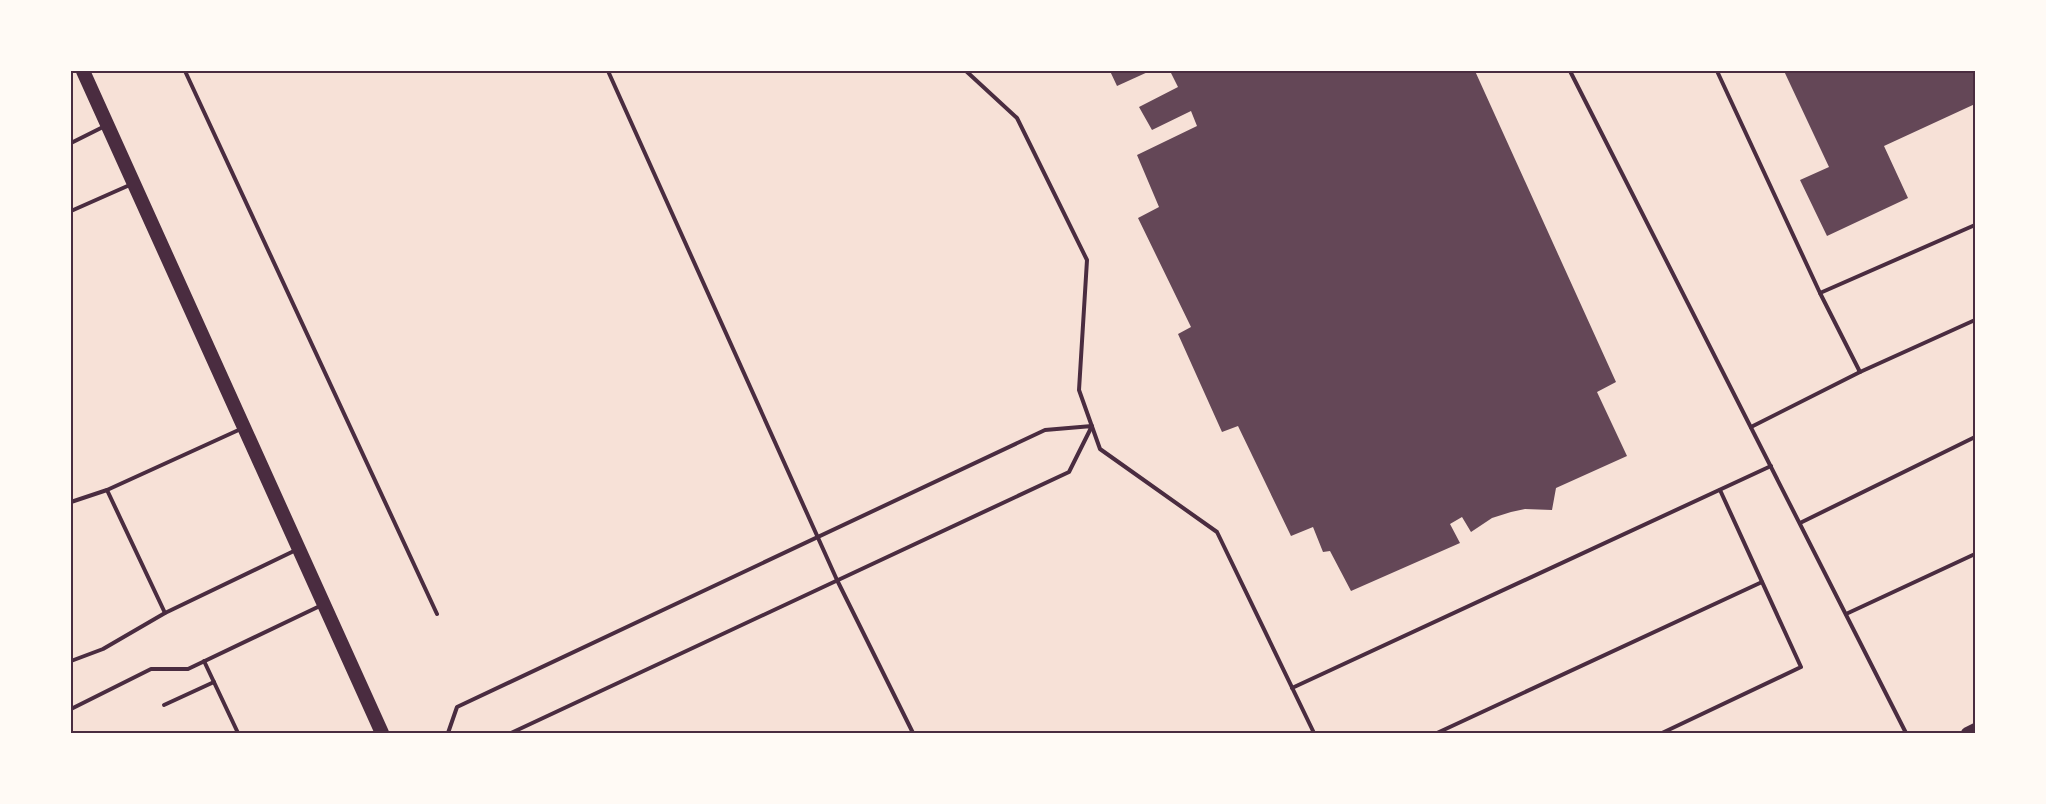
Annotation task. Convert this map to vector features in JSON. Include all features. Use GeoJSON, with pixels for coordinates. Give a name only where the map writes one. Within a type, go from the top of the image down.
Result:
{"type":"FeatureCollection","features":[{"type":"Feature","properties":{"kind":"highway"},"geometry":{"type":"LineString","coordinates":[[83,71],[382,733]]}},
{"type":"Feature","properties":{"kind":"main road"},"geometry":{"type":"LineString","coordinates":[[1967,733],[1975,729]]}},
{"type":"Feature","properties":{"kind":"lane"},"geometry":{"type":"LineString","coordinates":[[185,71],[437,614]]}},
{"type":"Feature","properties":{"kind":"lane"},"geometry":{"type":"LineString","coordinates":[[608,71],[837,580],[912,733]]}},
{"type":"Feature","properties":{"kind":"lane"},"geometry":{"type":"LineString","coordinates":[[966,71],[1017,118],[1087,260],[1079,390],[1100,449],[1217,532],[1314,733]]}},
{"type":"Feature","properties":{"kind":"lane"},"geometry":{"type":"LineString","coordinates":[[1570,71],[1906,733]]}},
{"type":"Feature","properties":{"kind":"lane"},"geometry":{"type":"LineString","coordinates":[[1717,71],[1820,293],[1860,372]]}},
{"type":"Feature","properties":{"kind":"lane"},"geometry":{"type":"LineString","coordinates":[[71,143],[107,124]]}},
{"type":"Feature","properties":{"kind":"lane"},"geometry":{"type":"LineString","coordinates":[[71,211],[134,183]]}},
{"type":"Feature","properties":{"kind":"lane"},"geometry":{"type":"LineString","coordinates":[[1820,293],[1975,224]]}},
{"type":"Feature","properties":{"kind":"lane"},"geometry":{"type":"LineString","coordinates":[[1751,427],[1860,372],[1975,320]]}},
{"type":"Feature","properties":{"kind":"lane"},"geometry":{"type":"LineString","coordinates":[[448,733],[457,706],[1045,430],[1092,426]]}},
{"type":"Feature","properties":{"kind":"lane"},"geometry":{"type":"LineString","coordinates":[[510,733],[1069,472],[1092,426]]}},
{"type":"Feature","properties":{"kind":"lane"},"geometry":{"type":"LineString","coordinates":[[71,502],[107,490],[244,428]]}},
{"type":"Feature","properties":{"kind":"lane"},"geometry":{"type":"LineString","coordinates":[[1800,523],[1975,437]]}},
{"type":"Feature","properties":{"kind":"lane"},"geometry":{"type":"LineString","coordinates":[[1292,688],[1771,466]]}},
{"type":"Feature","properties":{"kind":"lane"},"geometry":{"type":"LineString","coordinates":[[107,490],[164,613]]}},
{"type":"Feature","properties":{"kind":"lane"},"geometry":{"type":"LineString","coordinates":[[1662,733],[1801,667],[1720,490]]}},
{"type":"Feature","properties":{"kind":"lane"},"geometry":{"type":"LineString","coordinates":[[71,661],[103,649],[164,613],[299,548]]}},
{"type":"Feature","properties":{"kind":"lane"},"geometry":{"type":"LineString","coordinates":[[1846,614],[1975,554]]}},
{"type":"Feature","properties":{"kind":"lane"},"geometry":{"type":"LineString","coordinates":[[1438,733],[1762,582]]}},
{"type":"Feature","properties":{"kind":"lane"},"geometry":{"type":"LineString","coordinates":[[71,709],[151,668],[188,669],[324,604]]}},
{"type":"Feature","properties":{"kind":"lane"},"geometry":{"type":"LineString","coordinates":[[204,661],[238,733]]}},
{"type":"Feature","properties":{"kind":"lane"},"geometry":{"type":"LineString","coordinates":[[164,705],[214,682]]}},
{"type":"Feature","properties":{"kind":"building"},"geometry":{"type":"Polygon","coordinates":[[[1110,71],[1150,71],[1117,86],[1110,71]]]}},
{"type":"Feature","properties":{"kind":"building"},"geometry":{"type":"Polygon","coordinates":[[[1170,71],[1475,71],[1616,382],[1597,392],[1627,456],[1556,488],[1552,510],[1525,509],[1511,512],[1492,518],[1471,532],[1462,517],[1450,524],[1460,543],[1351,591],[1330,551],[1323,552],[1313,527],[1291,536],[1238,426],[1222,432],[1178,334],[1191,327],[1138,218],[1159,207],[1137,155],[1197,126],[1191,111],[1152,130],[1139,107],[1178,87],[1170,71]]]}},
{"type":"Feature","properties":{"kind":"building"},"geometry":{"type":"Polygon","coordinates":[[[1784,71],[1975,71],[1975,104],[1884,146],[1908,198],[1827,236],[1800,180],[1829,167],[1784,71]]]}}]}
